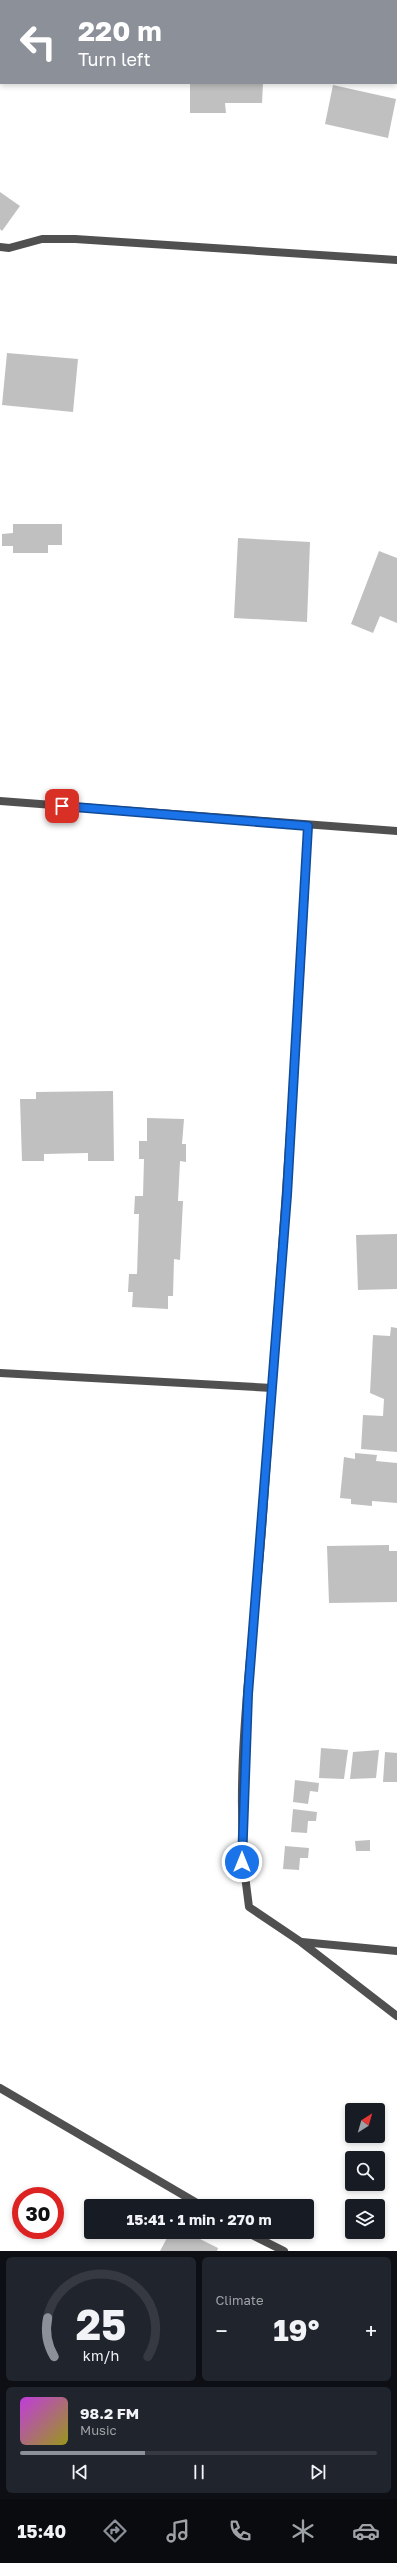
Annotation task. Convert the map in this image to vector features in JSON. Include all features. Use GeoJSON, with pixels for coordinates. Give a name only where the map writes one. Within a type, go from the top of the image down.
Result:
{"type":"FeatureCollection","features":[{"type":"Feature","properties":{"kind":"street"},"geometry":{"type":"LineString","coordinates":[[0,247],[9,248],[42,239],[74,239],[397,260]]}},
{"type":"Feature","properties":{"kind":"street"},"geometry":{"type":"LineString","coordinates":[[0,801],[397,832]]}},
{"type":"Feature","properties":{"kind":"street"},"geometry":{"type":"LineString","coordinates":[[308,826],[287,1195],[248,1694],[242,1862],[249,1907],[302,1942],[397,2016]]}},
{"type":"Feature","properties":{"kind":"street"},"geometry":{"type":"LineString","coordinates":[[0,1373],[272,1388]]}},
{"type":"Feature","properties":{"kind":"street"},"geometry":{"type":"LineString","coordinates":[[302,1942],[397,1951]]}},
{"type":"Feature","properties":{"kind":"street"},"geometry":{"type":"LineString","coordinates":[[0,2088],[190,2199]]}},
{"type":"Feature","properties":{"kind":"street"},"geometry":{"type":"LineString","coordinates":[[260,2239],[284,2251]]}},
{"type":"Feature","properties":{"kind":"building"},"geometry":{"type":"Polygon","coordinates":[[[190,84],[263,84],[262,103],[225,103],[226,113],[190,113],[190,84]]]}},
{"type":"Feature","properties":{"kind":"building"},"geometry":{"type":"Polygon","coordinates":[[[333,85],[396,99],[388,138],[325,124],[333,85]]]}},
{"type":"Feature","properties":{"kind":"building"},"geometry":{"type":"Polygon","coordinates":[[[0,192],[20,206],[2,231],[0,229],[0,192]]]}},
{"type":"Feature","properties":{"kind":"building"},"geometry":{"type":"Polygon","coordinates":[[[7,353],[78,359],[73,412],[2,405],[7,353]]]}},
{"type":"Feature","properties":{"kind":"building"},"geometry":{"type":"Polygon","coordinates":[[[13,524],[62,524],[62,545],[48,545],[48,553],[13,553],[13,546],[2,546],[2,534],[13,533],[13,524]]]}},
{"type":"Feature","properties":{"kind":"building"},"geometry":{"type":"Polygon","coordinates":[[[238,538],[310,542],[307,622],[234,618],[238,538]]]}},
{"type":"Feature","properties":{"kind":"building"},"geometry":{"type":"Polygon","coordinates":[[[379,551],[397,558],[397,623],[380,616],[373,633],[351,624],[379,551]]]}},
{"type":"Feature","properties":{"kind":"building"},"geometry":{"type":"Polygon","coordinates":[[[113,1091],[114,1161],[88,1161],[88,1153],[44,1154],[44,1161],[22,1161],[20,1099],[36,1099],[36,1092],[113,1091]]]}},
{"type":"Feature","properties":{"kind":"building"},"geometry":{"type":"Polygon","coordinates":[[[147,1118],[184,1119],[182,1144],[186,1144],[186,1162],[180,1161],[178,1201],[183,1201],[180,1260],[174,1259],[173,1296],[168,1296],[168,1309],[132,1307],[133,1292],[128,1292],[129,1274],[137,1274],[139,1214],[134,1214],[135,1196],[143,1196],[144,1159],[139,1159],[139,1141],[147,1141],[147,1118]]]}},
{"type":"Feature","properties":{"kind":"building"},"geometry":{"type":"Polygon","coordinates":[[[397,1234],[397,1289],[358,1290],[356,1235],[397,1234]]]}},
{"type":"Feature","properties":{"kind":"building"},"geometry":{"type":"Polygon","coordinates":[[[391,1327],[397,1328],[397,1452],[361,1449],[363,1415],[383,1416],[384,1399],[370,1393],[373,1335],[390,1336],[391,1327]]]}},
{"type":"Feature","properties":{"kind":"building"},"geometry":{"type":"Polygon","coordinates":[[[355,1453],[377,1455],[376,1461],[397,1463],[397,1503],[372,1501],[372,1506],[351,1504],[351,1499],[340,1498],[344,1457],[355,1459],[355,1453]]]}},
{"type":"Feature","properties":{"kind":"building"},"geometry":{"type":"Polygon","coordinates":[[[389,1545],[389,1551],[397,1551],[397,1602],[329,1603],[327,1546],[389,1545]]]}},
{"type":"Feature","properties":{"kind":"building"},"geometry":{"type":"Polygon","coordinates":[[[321,1748],[348,1750],[344,1779],[319,1778],[321,1748]]]}},
{"type":"Feature","properties":{"kind":"building"},"geometry":{"type":"Polygon","coordinates":[[[379,1750],[376,1778],[350,1779],[353,1752],[379,1750]]]}},
{"type":"Feature","properties":{"kind":"building"},"geometry":{"type":"Polygon","coordinates":[[[385,1752],[397,1753],[397,1782],[383,1782],[385,1752]]]}},
{"type":"Feature","properties":{"kind":"building"},"geometry":{"type":"Polygon","coordinates":[[[295,1780],[319,1783],[318,1792],[310,1791],[308,1804],[293,1802],[295,1780]]]}},
{"type":"Feature","properties":{"kind":"building"},"geometry":{"type":"Polygon","coordinates":[[[293,1809],[317,1812],[316,1821],[308,1821],[307,1833],[291,1832],[293,1809]]]}},
{"type":"Feature","properties":{"kind":"building"},"geometry":{"type":"Polygon","coordinates":[[[370,1840],[370,1851],[356,1851],[355,1841],[370,1840]]]}},
{"type":"Feature","properties":{"kind":"building"},"geometry":{"type":"Polygon","coordinates":[[[285,1846],[309,1848],[308,1858],[300,1858],[299,1870],[283,1869],[285,1846]]]}},
{"type":"Feature","properties":{"kind":"building"},"geometry":{"type":"Polygon","coordinates":[[[166,2239],[200,2239],[218,2248],[217,2251],[160,2251],[166,2239]]]}},
{"type":"Feature","properties":{"kind":"route"},"geometry":{"type":"LineString","coordinates":[[62,806],[308,826],[303,930],[289,1133],[287,1195],[263,1520],[248,1694],[243,1799],[242,1862]]}}]}
